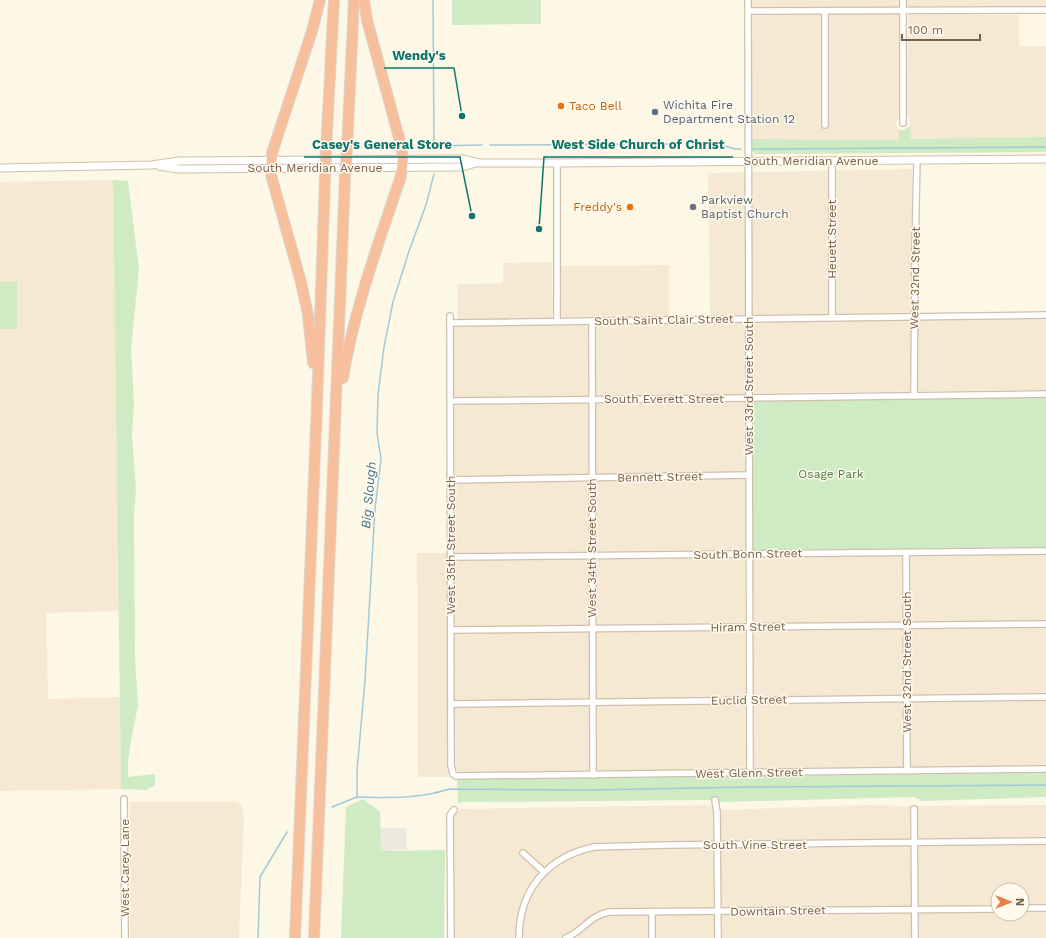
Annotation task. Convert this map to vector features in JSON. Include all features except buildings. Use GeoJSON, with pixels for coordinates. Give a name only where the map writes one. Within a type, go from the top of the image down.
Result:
{"type":"FeatureCollection","features":[{"type":"Feature","properties":{"kind":"highway"},"geometry":{"type":"LineString","coordinates":[[317,404],[308,315],[301,282],[271,175],[272,153],[312,31],[320,0]]}},
{"type":"Feature","properties":{"kind":"highway"},"geometry":{"type":"LineString","coordinates":[[295,938],[326,150],[334,0]]}},
{"type":"Feature","properties":{"kind":"highway"},"geometry":{"type":"LineString","coordinates":[[314,938],[345,178],[354,0]]}},
{"type":"Feature","properties":{"kind":"highway"},"geometry":{"type":"LineString","coordinates":[[336,425],[346,360],[355,323],[373,261],[401,176],[403,163],[401,145],[367,20],[364,0]]}},
{"type":"Feature","properties":{"kind":"main road","name":"South Meridian Avenue"},"geometry":{"type":"LineString","coordinates":[[0,168],[151,165],[178,169],[272,164],[403,163],[462,159],[479,163],[1046,159]]}},
{"type":"Feature","properties":{"kind":"street","name":"West 33rd Street South"},"geometry":{"type":"LineString","coordinates":[[748,0],[750,773]]}},
{"type":"Feature","properties":{"kind":"street"},"geometry":{"type":"LineString","coordinates":[[903,0],[903,123]]}},
{"type":"Feature","properties":{"kind":"street"},"geometry":{"type":"LineString","coordinates":[[748,11],[1046,10]]}},
{"type":"Feature","properties":{"kind":"street"},"geometry":{"type":"LineString","coordinates":[[825,11],[826,125]]}},
{"type":"Feature","properties":{"kind":"street","name":"West 32nd Street"},"geometry":{"type":"LineString","coordinates":[[914,396],[917,160]]}},
{"type":"Feature","properties":{"kind":"street","name":"Heuett Street"},"geometry":{"type":"LineString","coordinates":[[832,161],[832,318]]}},
{"type":"Feature","properties":{"kind":"street"},"geometry":{"type":"LineString","coordinates":[[557,163],[557,322]]}},
{"type":"Feature","properties":{"kind":"street","name":"South Saint Clair Street"},"geometry":{"type":"LineString","coordinates":[[450,323],[1046,315]]}},
{"type":"Feature","properties":{"kind":"street","name":"West 35th Street South"},"geometry":{"type":"LineString","coordinates":[[450,316],[451,770],[453,774]]}},
{"type":"Feature","properties":{"kind":"street","name":"West 34th Street South"},"geometry":{"type":"LineString","coordinates":[[592,321],[593,775]]}},
{"type":"Feature","properties":{"kind":"street","name":"South Everett Street"},"geometry":{"type":"LineString","coordinates":[[451,401],[1046,394]]}},
{"type":"Feature","properties":{"kind":"street","name":"Bennett Street"},"geometry":{"type":"LineString","coordinates":[[450,480],[750,475]]}},
{"type":"Feature","properties":{"kind":"street","name":"South Bonn Street"},"geometry":{"type":"LineString","coordinates":[[451,557],[1046,551]]}},
{"type":"Feature","properties":{"kind":"street","name":"West 32nd Street South"},"geometry":{"type":"LineString","coordinates":[[906,553],[907,771]]}},
{"type":"Feature","properties":{"kind":"street","name":"Hiram Street"},"geometry":{"type":"LineString","coordinates":[[451,630],[1046,624]]}},
{"type":"Feature","properties":{"kind":"street","name":"Euclid Street"},"geometry":{"type":"LineString","coordinates":[[451,704],[1046,697]]}},
{"type":"Feature","properties":{"kind":"street","name":"West Glenn Street"},"geometry":{"type":"LineString","coordinates":[[453,774],[456,776],[593,775],[1046,769]]}},
{"type":"Feature","properties":{"kind":"street","name":"West Carey Lane"},"geometry":{"type":"LineString","coordinates":[[124,799],[125,938]]}},
{"type":"Feature","properties":{"kind":"street"},"geometry":{"type":"LineString","coordinates":[[715,800],[717,812],[718,938]]}},
{"type":"Feature","properties":{"kind":"street"},"geometry":{"type":"LineString","coordinates":[[914,808],[915,938]]}},
{"type":"Feature","properties":{"kind":"street"},"geometry":{"type":"LineString","coordinates":[[451,938],[450,815],[454,810]]}},
{"type":"Feature","properties":{"kind":"street","name":"South Vine Street"},"geometry":{"type":"LineString","coordinates":[[519,938],[523,907],[544,872],[555,862],[567,855],[584,849],[601,846],[1046,841]]}},
{"type":"Feature","properties":{"kind":"street"},"geometry":{"type":"LineString","coordinates":[[524,853],[544,872]]}},
{"type":"Feature","properties":{"kind":"street"},"geometry":{"type":"LineString","coordinates":[[1030,908],[1046,908]]}},
{"type":"Feature","properties":{"kind":"street","name":"Downtain Street"},"geometry":{"type":"LineString","coordinates":[[566,938],[573,935],[600,914],[619,912],[990,909]]}},
{"type":"Feature","properties":{"kind":"street"},"geometry":{"type":"LineString","coordinates":[[652,912],[652,938]]}},
{"type":"Feature","properties":{"kind":"shaded area"},"geometry":{"type":"Polygon","coordinates":[[[751,0],[1046,0],[1046,6],[899,7],[899,117],[896,125],[899,130],[899,140],[752,139],[751,0]]]}},
{"type":"Feature","properties":{"kind":"shaded area"},"geometry":{"type":"Polygon","coordinates":[[[908,15],[1019,15],[1019,46],[1046,46],[1046,137],[910,139],[910,120],[907,116],[908,15]]]}},
{"type":"Feature","properties":{"kind":"shaded area"},"geometry":{"type":"Polygon","coordinates":[[[912,169],[909,313],[710,316],[708,173],[912,169]]]}},
{"type":"Feature","properties":{"kind":"shaded area"},"geometry":{"type":"Polygon","coordinates":[[[113,180],[119,611],[46,613],[48,699],[120,697],[121,789],[0,791],[0,182],[113,180]]]}},
{"type":"Feature","properties":{"kind":"shaded area"},"geometry":{"type":"Polygon","coordinates":[[[552,262],[553,312],[552,316],[549,318],[458,320],[457,284],[503,283],[503,263],[552,262]]]}},
{"type":"Feature","properties":{"kind":"shaded area"},"geometry":{"type":"Polygon","coordinates":[[[669,265],[669,316],[563,317],[560,315],[560,266],[669,265]]]}},
{"type":"Feature","properties":{"kind":"shaded area"},"geometry":{"type":"Polygon","coordinates":[[[1046,319],[1046,390],[753,393],[752,390],[752,325],[754,322],[1046,319]]]}},
{"type":"Feature","properties":{"kind":"shaded area"},"geometry":{"type":"Polygon","coordinates":[[[744,323],[745,329],[745,549],[554,552],[554,559],[743,557],[745,559],[746,766],[742,769],[458,772],[454,767],[453,328],[457,325],[744,323]]]}},
{"type":"Feature","properties":{"kind":"shaded area"},"geometry":{"type":"Polygon","coordinates":[[[417,553],[447,553],[448,777],[418,777],[417,553]]]}},
{"type":"Feature","properties":{"kind":"shaded area"},"geometry":{"type":"Polygon","coordinates":[[[1046,554],[1046,766],[757,769],[753,766],[754,558],[1046,554]]]}},
{"type":"Feature","properties":{"kind":"shaded area"},"geometry":{"type":"Polygon","coordinates":[[[130,802],[237,802],[241,805],[244,817],[239,938],[130,938],[130,802]]]}},
{"type":"Feature","properties":{"kind":"shaded area"},"geometry":{"type":"Polygon","coordinates":[[[705,805],[721,810],[868,805],[1046,805],[1046,938],[453,938],[451,816],[461,809],[705,805]]]}},
{"type":"Feature","properties":{"kind":"shaded area"},"geometry":{"type":"Polygon","coordinates":[[[380,828],[407,828],[407,850],[381,851],[380,828]]]}},
{"type":"Feature","properties":{"kind":"green space"},"geometry":{"type":"Polygon","coordinates":[[[452,0],[541,0],[541,24],[452,25],[452,0]]]}},
{"type":"Feature","properties":{"kind":"green space"},"geometry":{"type":"Polygon","coordinates":[[[910,126],[911,139],[1046,137],[1046,152],[756,154],[752,151],[752,139],[899,140],[899,130],[904,130],[910,126]]]}},
{"type":"Feature","properties":{"kind":"green space"},"geometry":{"type":"Polygon","coordinates":[[[113,180],[128,181],[139,269],[131,348],[134,403],[132,436],[136,489],[134,516],[135,658],[138,706],[131,740],[128,762],[128,777],[155,774],[155,785],[146,790],[121,789],[113,180]]]}},
{"type":"Feature","properties":{"kind":"green space"},"geometry":{"type":"Polygon","coordinates":[[[0,282],[17,282],[17,329],[0,329],[0,282]]]}},
{"type":"Feature","properties":{"kind":"green space","name":"Osage Park"},"geometry":{"type":"Polygon","coordinates":[[[1046,397],[1046,547],[752,550],[752,400],[1046,397]]]}},
{"type":"Feature","properties":{"kind":"green space"},"geometry":{"type":"Polygon","coordinates":[[[1046,773],[1046,797],[922,801],[914,797],[719,802],[708,800],[458,803],[457,779],[1046,773]]]}},
{"type":"Feature","properties":{"kind":"green space"},"geometry":{"type":"Polygon","coordinates":[[[363,799],[380,812],[381,851],[445,850],[444,938],[341,938],[346,807],[363,799]]]}},
{"type":"Feature","properties":{"kind":"waterway"},"geometry":{"type":"LineString","coordinates":[[433,0],[434,146],[482,145]]}},
{"type":"Feature","properties":{"kind":"waterway"},"geometry":{"type":"LineString","coordinates":[[702,143],[714,143],[735,149],[741,149]]}},
{"type":"Feature","properties":{"kind":"waterway"},"geometry":{"type":"LineString","coordinates":[[490,145],[675,144]]}},
{"type":"Feature","properties":{"kind":"waterway"},"geometry":{"type":"LineString","coordinates":[[753,149],[1046,147]]}},
{"type":"Feature","properties":{"kind":"waterway","name":"Big Slough"},"geometry":{"type":"LineString","coordinates":[[332,807],[357,797],[357,771],[365,680],[375,509],[381,459],[377,433],[378,394],[384,347],[393,302],[409,251],[426,205],[434,174]]}},
{"type":"Feature","properties":{"kind":"waterway"},"geometry":{"type":"LineString","coordinates":[[357,797],[392,798],[427,795],[449,789],[587,790],[1046,785]]}},
{"type":"Feature","properties":{"kind":"waterway","name":"Big Slough"},"geometry":{"type":"LineString","coordinates":[[258,938],[260,877],[287,832]]}},
{"type":"Feature","properties":{"kind":"place","name":"Taco Bell"},"geometry":{"type":"Point","coordinates":[561,106]}},
{"type":"Feature","properties":{"kind":"place","name":"Wichita Fire Department Station 12"},"geometry":{"type":"Point","coordinates":[655,112]}},
{"type":"Feature","properties":{"kind":"place","name":"Wendy's"},"geometry":{"type":"Point","coordinates":[462,116]}},
{"type":"Feature","properties":{"kind":"place","name":"Freddy's"},"geometry":{"type":"Point","coordinates":[630,207]}},
{"type":"Feature","properties":{"kind":"place","name":"Parkview Baptist Church"},"geometry":{"type":"Point","coordinates":[693,207]}},
{"type":"Feature","properties":{"kind":"place","name":"Casey's General Store"},"geometry":{"type":"Point","coordinates":[472,216]}},
{"type":"Feature","properties":{"kind":"place","name":"West Side Church of Christ"},"geometry":{"type":"Point","coordinates":[539,229]}}]}
